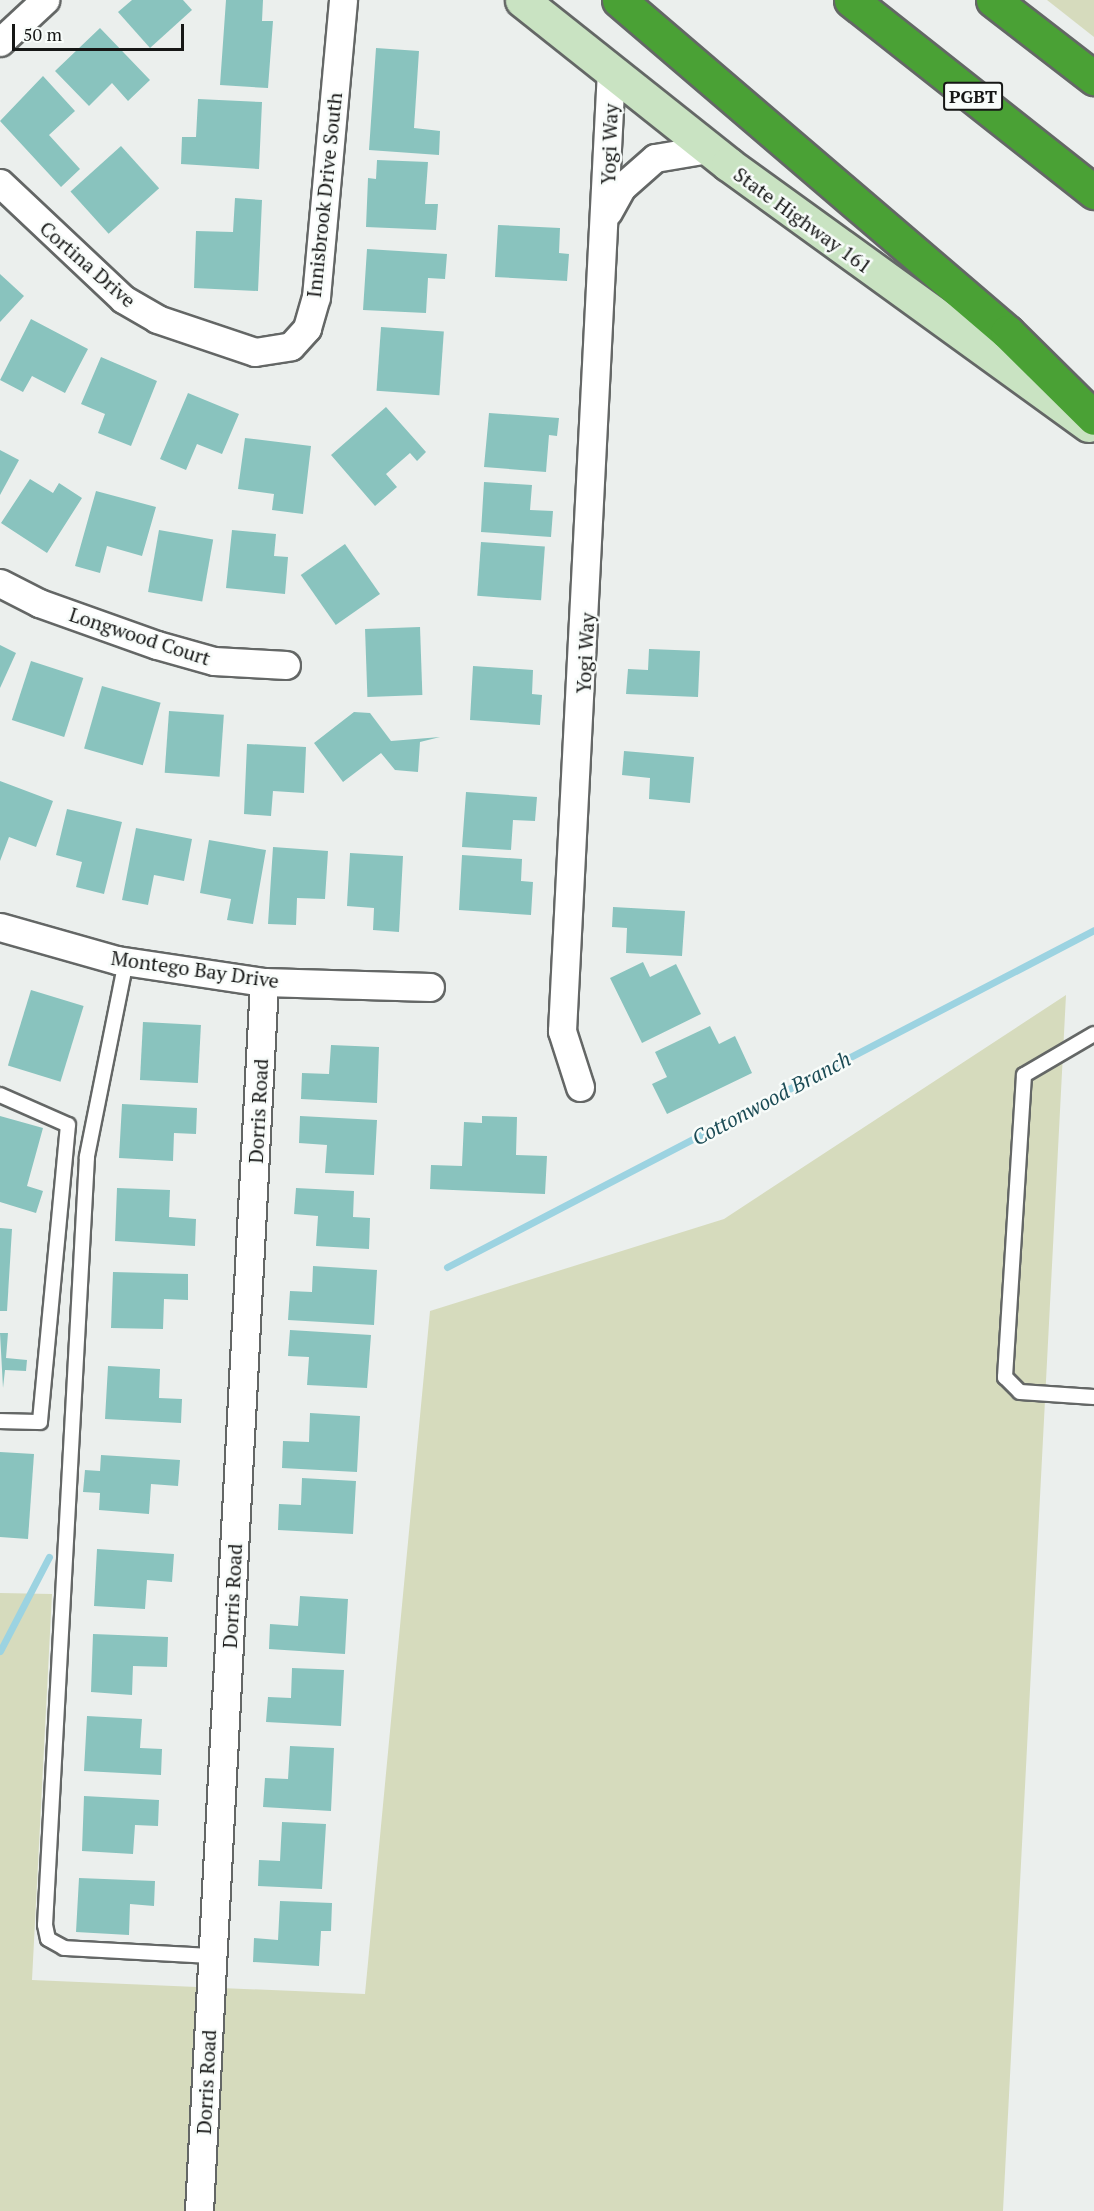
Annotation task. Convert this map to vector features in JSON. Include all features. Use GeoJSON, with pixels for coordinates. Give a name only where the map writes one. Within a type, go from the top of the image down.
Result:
{"type":"FeatureCollection","features":[{"type":"Feature","properties":{"kind":"highway"},"geometry":{"type":"LineString","coordinates":[[619,0],[1007,332],[1094,418]]}},
{"type":"Feature","properties":{"kind":"highway","name":"PGBT"},"geometry":{"type":"LineString","coordinates":[[851,0],[1094,192]]}},
{"type":"Feature","properties":{"kind":"highway"},"geometry":{"type":"LineString","coordinates":[[993,0],[1094,78]]}},
{"type":"Feature","properties":{"kind":"main road","name":"State Highway 161"},"geometry":{"type":"LineString","coordinates":[[522,0],[708,149],[1094,428]]}},
{"type":"Feature","properties":{"kind":"street"},"geometry":{"type":"LineString","coordinates":[[0,42],[45,0]]}},
{"type":"Feature","properties":{"kind":"street","name":"Innisbrook Drive South"},"geometry":{"type":"LineString","coordinates":[[255,352],[291,346],[307,328],[316,297],[343,0]]}},
{"type":"Feature","properties":{"kind":"street","name":"Yogi Way"},"geometry":{"type":"LineString","coordinates":[[580,1087],[562,1031],[612,72]]}},
{"type":"Feature","properties":{"kind":"street","name":"Yogi Way"},"geometry":{"type":"LineString","coordinates":[[606,216],[639,169],[655,158],[708,149]]}},
{"type":"Feature","properties":{"kind":"street","name":"Cortina Drive"},"geometry":{"type":"LineString","coordinates":[[0,183],[123,299],[202,338],[255,352]]}},
{"type":"Feature","properties":{"kind":"street","name":"Longwood Court"},"geometry":{"type":"LineString","coordinates":[[0,583],[39,603],[157,645],[214,661],[286,664]]}},
{"type":"Feature","properties":{"kind":"street","name":"Montego Bay Drive"},"geometry":{"type":"LineString","coordinates":[[0,927],[126,961],[264,982],[430,987]]}},
{"type":"Feature","properties":{"kind":"street","name":"Dorris Road"},"geometry":{"type":"LineString","coordinates":[[199,2211],[264,982]]}},
{"type":"Feature","properties":{"kind":"lane"},"geometry":{"type":"LineString","coordinates":[[126,961],[87,1157],[45,1926],[48,1939],[64,1948],[213,1956]]}},
{"type":"Feature","properties":{"kind":"lane"},"geometry":{"type":"LineString","coordinates":[[1094,1034],[1024,1075],[1005,1377],[1020,1392],[1094,1397]]}},
{"type":"Feature","properties":{"kind":"lane"},"geometry":{"type":"LineString","coordinates":[[0,1095],[68,1125],[40,1422],[0,1421]]}},
{"type":"Feature","properties":{"kind":"green space"},"geometry":{"type":"Polygon","coordinates":[[[1047,0],[1094,0],[1094,37],[1047,0]]]}},
{"type":"Feature","properties":{"kind":"green space"},"geometry":{"type":"Polygon","coordinates":[[[1066,995],[1003,2211],[0,2211],[0,1593],[52,1594],[32,1980],[365,1994],[430,1311],[724,1219],[1066,995]]]}},
{"type":"Feature","properties":{"kind":"building"},"geometry":{"type":"Polygon","coordinates":[[[132,0],[183,0],[192,10],[150,48],[118,12],[132,0]]]}},
{"type":"Feature","properties":{"kind":"building"},"geometry":{"type":"Polygon","coordinates":[[[226,0],[263,0],[262,21],[273,21],[268,88],[220,85],[226,0]]]}},
{"type":"Feature","properties":{"kind":"building"},"geometry":{"type":"Polygon","coordinates":[[[100,28],[150,80],[128,101],[112,83],[89,106],[55,71],[100,28]]]}},
{"type":"Feature","properties":{"kind":"building"},"geometry":{"type":"Polygon","coordinates":[[[376,48],[419,51],[414,128],[440,131],[439,155],[369,150],[376,48]]]}},
{"type":"Feature","properties":{"kind":"building"},"geometry":{"type":"Polygon","coordinates":[[[43,76],[75,111],[49,135],[80,169],[61,187],[0,121],[43,76]]]}},
{"type":"Feature","properties":{"kind":"building"},"geometry":{"type":"Polygon","coordinates":[[[198,99],[262,102],[259,169],[181,164],[182,137],[196,137],[198,99]]]}},
{"type":"Feature","properties":{"kind":"building"},"geometry":{"type":"Polygon","coordinates":[[[121,146],[159,188],[109,234],[70,192],[121,146]]]}},
{"type":"Feature","properties":{"kind":"building"},"geometry":{"type":"Polygon","coordinates":[[[377,160],[428,162],[425,204],[438,204],[436,230],[366,227],[368,178],[376,179],[377,160]]]}},
{"type":"Feature","properties":{"kind":"building"},"geometry":{"type":"Polygon","coordinates":[[[235,198],[262,200],[258,291],[194,288],[196,231],[233,232],[235,198]]]}},
{"type":"Feature","properties":{"kind":"building"},"geometry":{"type":"Polygon","coordinates":[[[498,225],[560,228],[559,253],[569,254],[567,281],[495,277],[498,225]]]}},
{"type":"Feature","properties":{"kind":"building"},"geometry":{"type":"Polygon","coordinates":[[[367,249],[447,254],[445,279],[428,278],[426,313],[363,310],[367,249]]]}},
{"type":"Feature","properties":{"kind":"building"},"geometry":{"type":"Polygon","coordinates":[[[0,274],[24,296],[0,322],[0,274]]]}},
{"type":"Feature","properties":{"kind":"building"},"geometry":{"type":"Polygon","coordinates":[[[31,319],[88,349],[65,393],[32,376],[23,392],[0,380],[31,319]]]}},
{"type":"Feature","properties":{"kind":"building"},"geometry":{"type":"Polygon","coordinates":[[[381,327],[444,331],[439,395],[377,391],[381,327]]]}},
{"type":"Feature","properties":{"kind":"building"},"geometry":{"type":"Polygon","coordinates":[[[101,357],[157,381],[131,446],[98,433],[105,414],[81,404],[101,357]]]}},
{"type":"Feature","properties":{"kind":"building"},"geometry":{"type":"Polygon","coordinates":[[[188,393],[239,414],[222,454],[197,444],[186,470],[160,459],[188,393]]]}},
{"type":"Feature","properties":{"kind":"building"},"geometry":{"type":"Polygon","coordinates":[[[386,407],[426,452],[417,461],[410,453],[386,474],[397,487],[375,506],[331,455],[386,407]]]}},
{"type":"Feature","properties":{"kind":"building"},"geometry":{"type":"Polygon","coordinates":[[[489,413],[559,418],[557,436],[549,435],[546,472],[484,467],[489,413]]]}},
{"type":"Feature","properties":{"kind":"building"},"geometry":{"type":"Polygon","coordinates":[[[245,438],[311,446],[303,514],[272,510],[274,494],[238,489],[245,438]]]}},
{"type":"Feature","properties":{"kind":"building"},"geometry":{"type":"Polygon","coordinates":[[[0,450],[19,460],[0,495],[0,450]]]}},
{"type":"Feature","properties":{"kind":"building"},"geometry":{"type":"Polygon","coordinates":[[[30,479],[53,493],[59,483],[82,498],[47,553],[1,523],[30,479]]]}},
{"type":"Feature","properties":{"kind":"building"},"geometry":{"type":"Polygon","coordinates":[[[484,482],[532,485],[530,510],[553,511],[551,537],[481,532],[484,482]]]}},
{"type":"Feature","properties":{"kind":"building"},"geometry":{"type":"Polygon","coordinates":[[[96,491],[156,507],[142,556],[107,546],[100,573],[75,566],[96,491]]]}},
{"type":"Feature","properties":{"kind":"building"},"geometry":{"type":"Polygon","coordinates":[[[159,530],[213,540],[202,602],[148,592],[159,530]]]}},
{"type":"Feature","properties":{"kind":"building"},"geometry":{"type":"Polygon","coordinates":[[[232,530],[276,534],[274,556],[288,557],[285,594],[226,588],[232,530]]]}},
{"type":"Feature","properties":{"kind":"building"},"geometry":{"type":"Polygon","coordinates":[[[481,542],[545,546],[541,600],[477,596],[481,542]]]}},
{"type":"Feature","properties":{"kind":"building"},"geometry":{"type":"Polygon","coordinates":[[[345,544],[380,594],[336,625],[301,575],[345,544]]]}},
{"type":"Feature","properties":{"kind":"building"},"geometry":{"type":"Polygon","coordinates":[[[420,627],[422,695],[367,697],[365,629],[420,627]]]}},
{"type":"Feature","properties":{"kind":"building"},"geometry":{"type":"Polygon","coordinates":[[[0,645],[16,653],[0,688],[0,645]]]}},
{"type":"Feature","properties":{"kind":"building"},"geometry":{"type":"Polygon","coordinates":[[[649,649],[700,651],[698,697],[626,694],[628,669],[648,670],[649,649]]]}},
{"type":"Feature","properties":{"kind":"building"},"geometry":{"type":"Polygon","coordinates":[[[31,661],[83,678],[64,737],[12,720],[31,661]]]}},
{"type":"Feature","properties":{"kind":"building"},"geometry":{"type":"Polygon","coordinates":[[[473,666],[533,670],[532,694],[542,695],[540,725],[470,720],[473,666]]]}},
{"type":"Feature","properties":{"kind":"building"},"geometry":{"type":"Polygon","coordinates":[[[102,686],[161,703],[143,765],[84,748],[102,686]]]}},
{"type":"Feature","properties":{"kind":"building"},"geometry":{"type":"Polygon","coordinates":[[[169,711],[224,715],[220,777],[165,773],[169,711]]]}},
{"type":"Feature","properties":{"kind":"building"},"geometry":{"type":"Polygon","coordinates":[[[354,712],[370,713],[391,741],[440,737],[420,742],[418,772],[395,770],[381,753],[343,782],[314,743],[354,712]]]}},
{"type":"Feature","properties":{"kind":"building"},"geometry":{"type":"Polygon","coordinates":[[[247,744],[306,747],[304,793],[273,791],[271,816],[244,814],[247,744]]]}},
{"type":"Feature","properties":{"kind":"building"},"geometry":{"type":"Polygon","coordinates":[[[624,751],[694,757],[690,803],[649,799],[650,778],[622,775],[624,751]]]}},
{"type":"Feature","properties":{"kind":"building"},"geometry":{"type":"Polygon","coordinates":[[[0,781],[53,801],[36,847],[9,837],[0,861],[0,781]]]}},
{"type":"Feature","properties":{"kind":"building"},"geometry":{"type":"Polygon","coordinates":[[[466,792],[537,797],[535,821],[513,820],[511,850],[462,847],[466,792]]]}},
{"type":"Feature","properties":{"kind":"building"},"geometry":{"type":"Polygon","coordinates":[[[67,809],[122,822],[104,894],[76,887],[82,862],[56,855],[67,809]]]}},
{"type":"Feature","properties":{"kind":"building"},"geometry":{"type":"Polygon","coordinates":[[[136,828],[192,839],[184,881],[154,875],[148,905],[122,900],[136,828]]]}},
{"type":"Feature","properties":{"kind":"building"},"geometry":{"type":"Polygon","coordinates":[[[209,840],[266,850],[253,924],[227,920],[231,899],[200,893],[209,840]]]}},
{"type":"Feature","properties":{"kind":"building"},"geometry":{"type":"Polygon","coordinates":[[[273,847],[328,851],[325,899],[297,898],[296,925],[268,924],[273,847]]]}},
{"type":"Feature","properties":{"kind":"building"},"geometry":{"type":"Polygon","coordinates":[[[350,853],[403,856],[399,932],[373,930],[374,908],[347,906],[350,853]]]}},
{"type":"Feature","properties":{"kind":"building"},"geometry":{"type":"Polygon","coordinates":[[[462,855],[522,859],[521,881],[533,882],[531,915],[459,910],[462,855]]]}},
{"type":"Feature","properties":{"kind":"building"},"geometry":{"type":"Polygon","coordinates":[[[613,907],[685,911],[682,956],[626,953],[627,928],[612,927],[613,907]]]}},
{"type":"Feature","properties":{"kind":"building"},"geometry":{"type":"Polygon","coordinates":[[[643,962],[650,977],[676,964],[701,1014],[642,1043],[610,978],[643,962]]]}},
{"type":"Feature","properties":{"kind":"building"},"geometry":{"type":"Polygon","coordinates":[[[31,990],[84,1006],[60,1082],[8,1066],[31,990]]]}},
{"type":"Feature","properties":{"kind":"building"},"geometry":{"type":"Polygon","coordinates":[[[143,1022],[201,1025],[198,1083],[140,1080],[143,1022]]]}},
{"type":"Feature","properties":{"kind":"building"},"geometry":{"type":"Polygon","coordinates":[[[710,1026],[719,1044],[735,1036],[752,1073],[667,1114],[652,1084],[667,1077],[655,1052],[710,1026]]]}},
{"type":"Feature","properties":{"kind":"building"},"geometry":{"type":"Polygon","coordinates":[[[331,1045],[379,1047],[377,1103],[301,1099],[302,1073],[329,1074],[331,1045]]]}},
{"type":"Feature","properties":{"kind":"building"},"geometry":{"type":"Polygon","coordinates":[[[122,1104],[197,1108],[196,1134],[174,1133],[173,1161],[119,1158],[122,1104]]]}},
{"type":"Feature","properties":{"kind":"building"},"geometry":{"type":"Polygon","coordinates":[[[0,1116],[43,1128],[27,1186],[43,1191],[36,1213],[0,1202],[0,1116]]]}},
{"type":"Feature","properties":{"kind":"building"},"geometry":{"type":"Polygon","coordinates":[[[300,1116],[377,1120],[374,1175],[325,1173],[327,1145],[299,1143],[300,1116]]]}},
{"type":"Feature","properties":{"kind":"building"},"geometry":{"type":"Polygon","coordinates":[[[482,1116],[517,1117],[516,1155],[547,1156],[545,1194],[430,1189],[431,1165],[462,1166],[464,1122],[482,1123],[482,1116]]]}},
{"type":"Feature","properties":{"kind":"building"},"geometry":{"type":"Polygon","coordinates":[[[117,1188],[170,1190],[169,1217],[196,1219],[195,1246],[115,1241],[117,1188]]]}},
{"type":"Feature","properties":{"kind":"building"},"geometry":{"type":"Polygon","coordinates":[[[296,1188],[354,1191],[353,1217],[370,1218],[369,1249],[316,1246],[318,1216],[294,1214],[296,1188]]]}},
{"type":"Feature","properties":{"kind":"building"},"geometry":{"type":"Polygon","coordinates":[[[0,1228],[12,1229],[7,1311],[0,1311],[0,1228]]]}},
{"type":"Feature","properties":{"kind":"building"},"geometry":{"type":"Polygon","coordinates":[[[313,1266],[377,1270],[374,1325],[288,1320],[290,1291],[312,1292],[313,1266]]]}},
{"type":"Feature","properties":{"kind":"building"},"geometry":{"type":"Polygon","coordinates":[[[113,1272],[188,1274],[188,1300],[164,1299],[163,1329],[111,1328],[113,1272]]]}},
{"type":"Feature","properties":{"kind":"building"},"geometry":{"type":"Polygon","coordinates":[[[290,1330],[371,1335],[367,1388],[307,1385],[309,1357],[288,1356],[290,1330]]]}},
{"type":"Feature","properties":{"kind":"building"},"geometry":{"type":"Polygon","coordinates":[[[0,1333],[8,1333],[6,1358],[27,1360],[26,1371],[5,1370],[3,1388],[0,1333]]]}},
{"type":"Feature","properties":{"kind":"building"},"geometry":{"type":"Polygon","coordinates":[[[108,1366],[160,1369],[159,1398],[182,1399],[181,1423],[105,1419],[108,1366]]]}},
{"type":"Feature","properties":{"kind":"building"},"geometry":{"type":"Polygon","coordinates":[[[310,1413],[360,1416],[357,1472],[282,1468],[283,1441],[309,1442],[310,1413]]]}},
{"type":"Feature","properties":{"kind":"building"},"geometry":{"type":"Polygon","coordinates":[[[0,1452],[34,1454],[28,1539],[0,1537],[0,1452]]]}},
{"type":"Feature","properties":{"kind":"building"},"geometry":{"type":"Polygon","coordinates":[[[101,1455],[180,1460],[178,1486],[151,1484],[149,1514],[99,1510],[100,1493],[83,1492],[85,1470],[100,1471],[101,1455]]]}},
{"type":"Feature","properties":{"kind":"building"},"geometry":{"type":"Polygon","coordinates":[[[302,1478],[356,1481],[353,1534],[278,1530],[279,1504],[301,1505],[302,1478]]]}},
{"type":"Feature","properties":{"kind":"building"},"geometry":{"type":"Polygon","coordinates":[[[97,1549],[174,1554],[172,1582],[147,1580],[145,1609],[94,1606],[97,1549]]]}},
{"type":"Feature","properties":{"kind":"building"},"geometry":{"type":"Polygon","coordinates":[[[300,1596],[348,1599],[345,1654],[269,1649],[270,1624],[298,1626],[300,1596]]]}},
{"type":"Feature","properties":{"kind":"building"},"geometry":{"type":"Polygon","coordinates":[[[93,1634],[168,1637],[167,1667],[133,1666],[132,1695],[91,1692],[93,1634]]]}},
{"type":"Feature","properties":{"kind":"building"},"geometry":{"type":"Polygon","coordinates":[[[292,1668],[344,1670],[341,1726],[266,1722],[268,1697],[291,1698],[292,1668]]]}},
{"type":"Feature","properties":{"kind":"building"},"geometry":{"type":"Polygon","coordinates":[[[87,1716],[142,1719],[140,1748],[162,1749],[161,1775],[84,1771],[87,1716]]]}},
{"type":"Feature","properties":{"kind":"building"},"geometry":{"type":"Polygon","coordinates":[[[290,1746],[334,1748],[331,1811],[263,1807],[265,1778],[288,1779],[290,1746]]]}},
{"type":"Feature","properties":{"kind":"building"},"geometry":{"type":"Polygon","coordinates":[[[84,1796],[159,1800],[158,1826],[135,1825],[133,1854],[82,1851],[84,1796]]]}},
{"type":"Feature","properties":{"kind":"building"},"geometry":{"type":"Polygon","coordinates":[[[282,1822],[326,1824],[322,1889],[258,1886],[259,1860],[280,1861],[282,1822]]]}},
{"type":"Feature","properties":{"kind":"building"},"geometry":{"type":"Polygon","coordinates":[[[79,1878],[155,1881],[154,1906],[130,1904],[129,1935],[76,1932],[79,1878]]]}},
{"type":"Feature","properties":{"kind":"building"},"geometry":{"type":"Polygon","coordinates":[[[280,1901],[332,1903],[331,1931],[321,1931],[319,1966],[253,1962],[254,1938],[278,1940],[280,1901]]]}},
{"type":"Feature","properties":{"kind":"waterway","name":"Cottonwood Branch"},"geometry":{"type":"LineString","coordinates":[[447,1267],[1094,930]]}},
{"type":"Feature","properties":{"kind":"waterway","name":"Cottonwood Branch"},"geometry":{"type":"LineString","coordinates":[[0,1651],[49,1557]]}}]}
